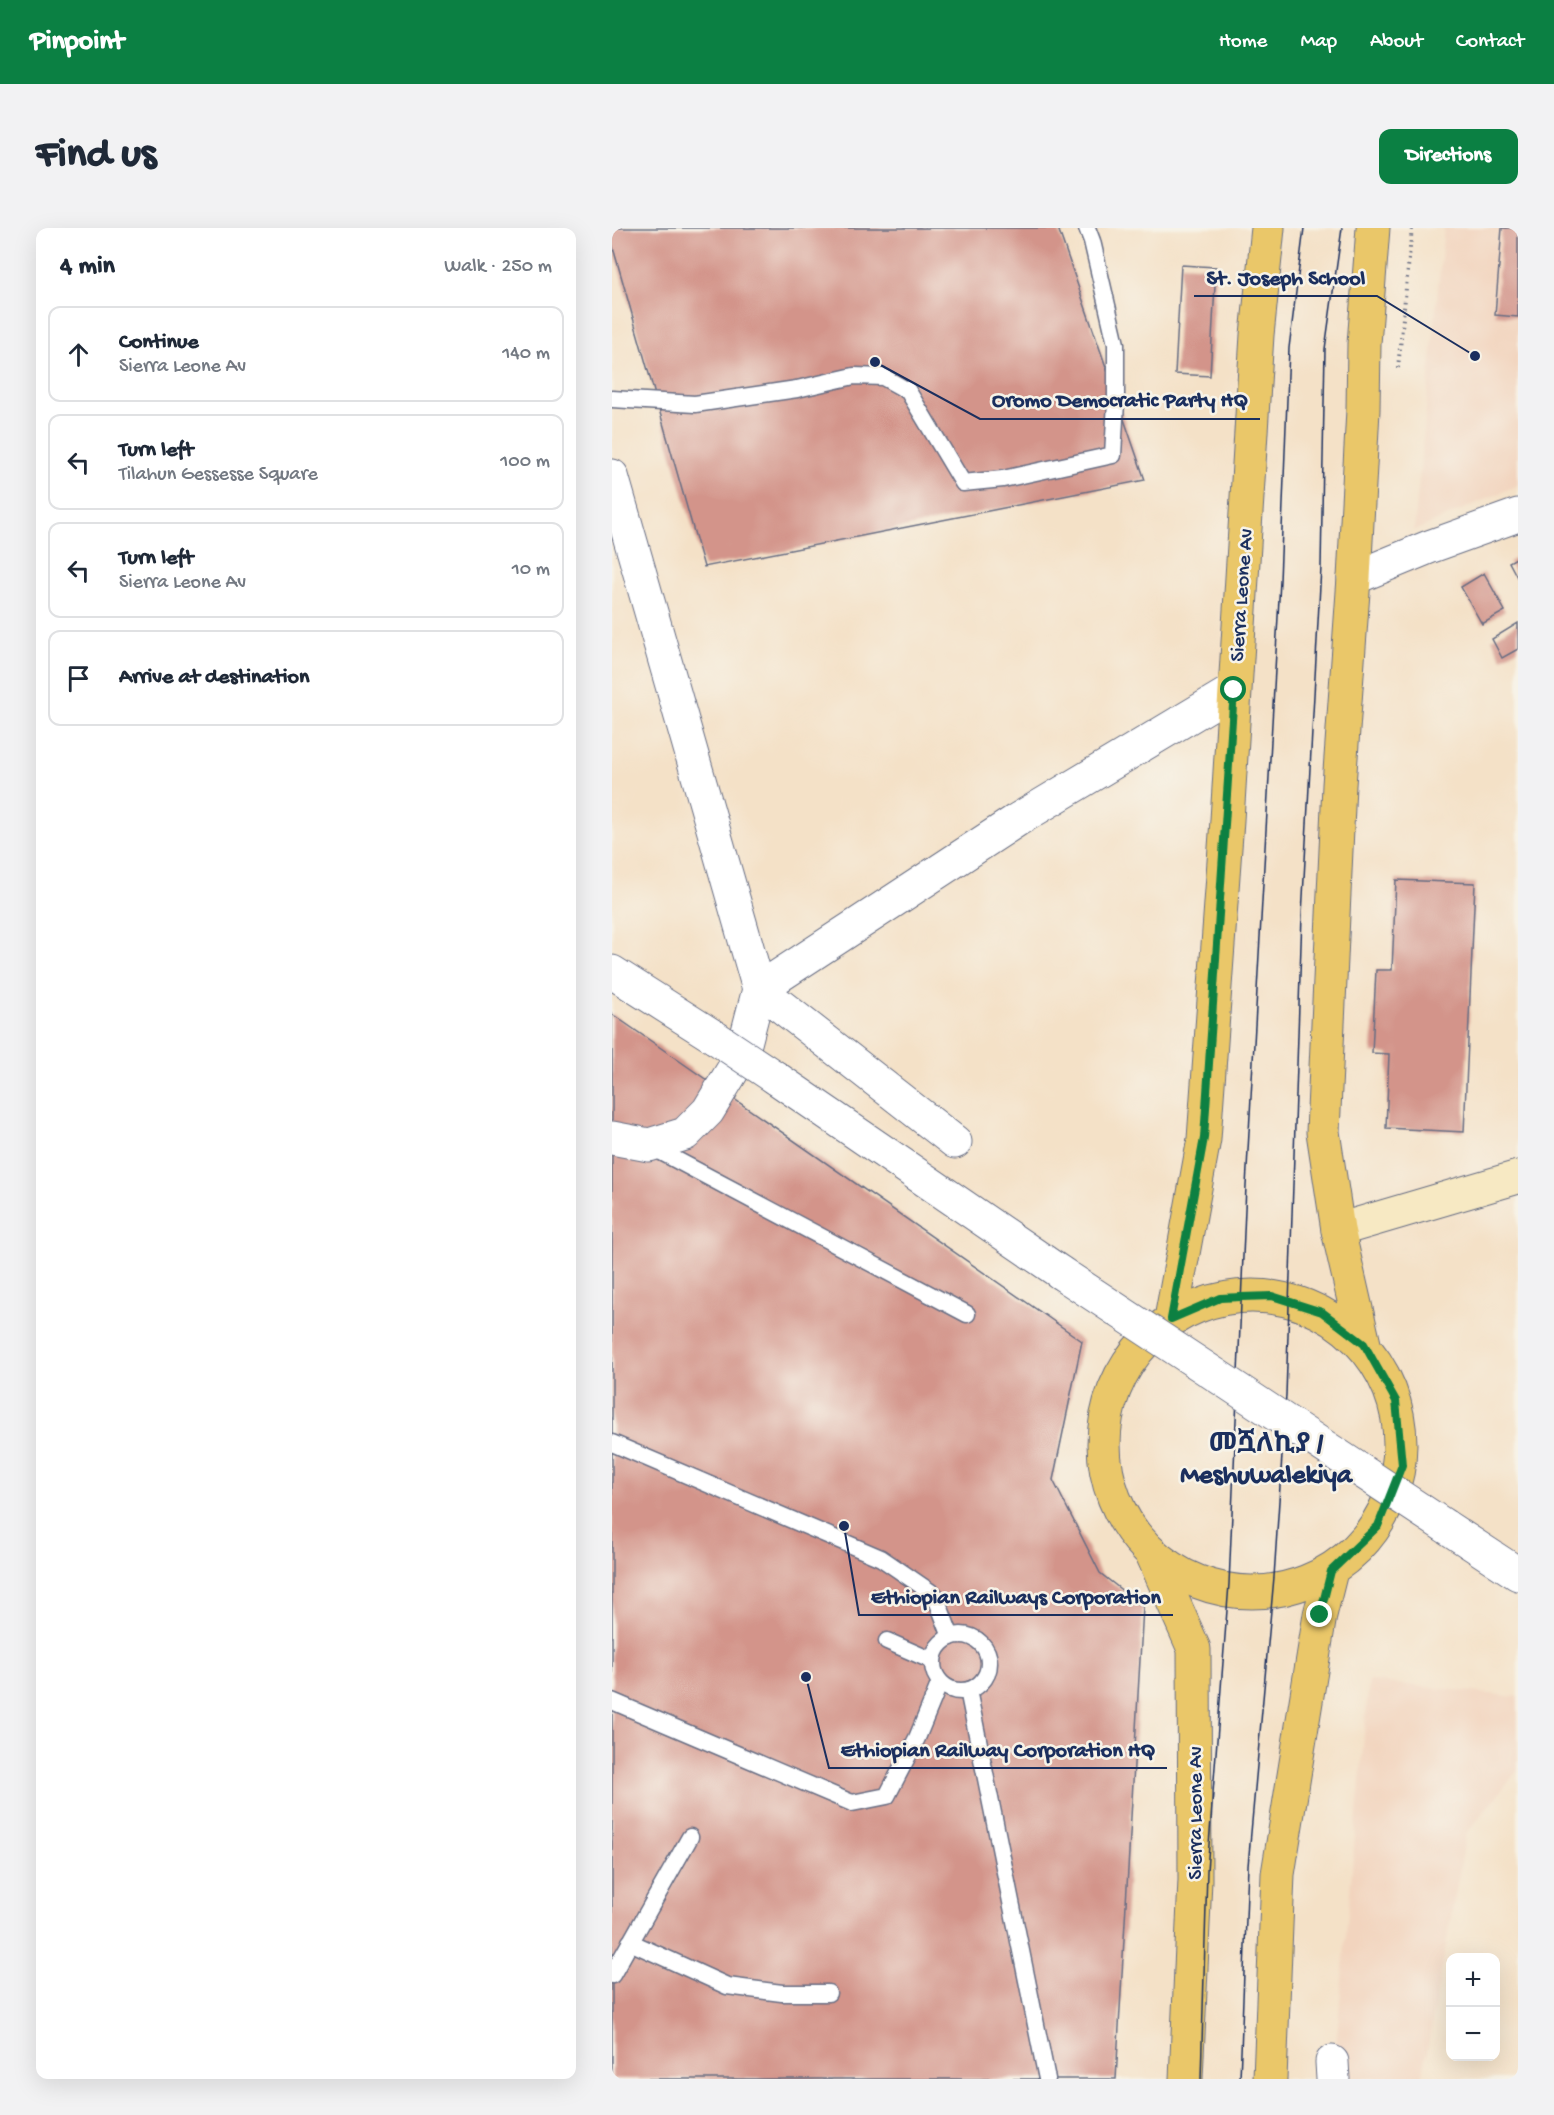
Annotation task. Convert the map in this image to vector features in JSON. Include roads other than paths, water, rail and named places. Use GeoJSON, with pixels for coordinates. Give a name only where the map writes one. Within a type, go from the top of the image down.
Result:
{"type":"FeatureCollection","features":[{"type":"Feature","properties":{"kind":"main road","name":"Sierra Leone Av"},"geometry":{"type":"LineString","coordinates":[[1171,1319],[1204,1138],[1257,335],[1269,228]]}},
{"type":"Feature","properties":{"kind":"main road"},"geometry":{"type":"LineString","coordinates":[[1364,1344],[1322,1312],[1272,1296],[1220,1298],[1171,1319],[1131,1356],[1107,1406],[1103,1460],[1119,1513],[1153,1556],[1194,1581],[1240,1593],[1287,1589],[1331,1571],[1378,1526],[1402,1465],[1396,1401],[1364,1344],[1338,1230],[1323,1132],[1339,785],[1364,410],[1364,344],[1374,228]]}},
{"type":"Feature","properties":{"kind":"main road","name":"Sierra Leone Av"},"geometry":{"type":"LineString","coordinates":[[1153,1556],[1194,1649],[1195,1880],[1186,2079]]}},
{"type":"Feature","properties":{"kind":"main road"},"geometry":{"type":"LineString","coordinates":[[1270,2079],[1278,1874],[1320,1615],[1331,1571]]}},
{"type":"Feature","properties":{"kind":"street"},"geometry":{"type":"LineString","coordinates":[[612,476],[759,989],[742,1055],[708,1111],[685,1134],[649,1146],[612,1138]]}},
{"type":"Feature","properties":{"kind":"street"},"geometry":{"type":"LineString","coordinates":[[1354,578],[1429,546],[1518,515]]}},
{"type":"Feature","properties":{"kind":"street"},"geometry":{"type":"LineString","coordinates":[[759,989],[1017,820],[1234,690]]}},
{"type":"Feature","properties":{"kind":"street"},"geometry":{"type":"LineString","coordinates":[[612,972],[716,1038],[1061,1273],[1518,1575]]}},
{"type":"Feature","properties":{"kind":"street"},"geometry":{"type":"LineString","coordinates":[[759,989],[955,1142]]}},
{"type":"Feature","properties":{"kind":"street"},"geometry":{"type":"LineString","coordinates":[[1338,1230],[1518,1177]]}},
{"type":"Feature","properties":{"kind":"lane"},"geometry":{"type":"LineString","coordinates":[[612,399],[695,404],[797,389],[854,376],[883,377],[908,391],[963,483],[1003,479],[1113,455],[1116,344],[1087,228]]}},
{"type":"Feature","properties":{"kind":"lane"},"geometry":{"type":"LineString","coordinates":[[649,1146],[967,1314]]}},
{"type":"Feature","properties":{"kind":"lane"},"geometry":{"type":"LineString","coordinates":[[612,1443],[881,1558],[935,1595],[951,1637]]}},
{"type":"Feature","properties":{"kind":"lane"},"geometry":{"type":"LineString","coordinates":[[962,1635],[973,1638],[982,1644],[987,1654],[986,1675],[979,1684],[968,1690],[948,1688],[940,1682],[934,1672],[933,1661],[936,1651],[942,1642],[951,1637],[962,1635]]}},
{"type":"Feature","properties":{"kind":"lane"},"geometry":{"type":"LineString","coordinates":[[887,1641],[933,1661]]}},
{"type":"Feature","properties":{"kind":"lane"},"geometry":{"type":"LineString","coordinates":[[612,1701],[852,1803],[887,1796],[917,1738],[940,1682]]}},
{"type":"Feature","properties":{"kind":"lane"},"geometry":{"type":"LineString","coordinates":[[968,1690],[1047,2079]]}},
{"type":"Feature","properties":{"kind":"lane"},"geometry":{"type":"LineString","coordinates":[[612,1975],[690,1836]]}},
{"type":"Feature","properties":{"kind":"lane"},"geometry":{"type":"LineString","coordinates":[[630,1942],[727,1986],[782,1993],[828,1993]]}},
{"type":"Feature","properties":{"kind":"tram line"},"geometry":{"type":"LineString","coordinates":[[1201,2079],[1207,1871],[1229,1584],[1246,1186],[1280,581],[1289,348],[1304,228]]}},
{"type":"Feature","properties":{"kind":"tram line"},"geometry":{"type":"LineString","coordinates":[[1240,2079],[1248,1866],[1274,1577],[1286,1395],[1302,915],[1321,567],[1325,349],[1342,228]]}},
{"type":"Feature","properties":{"kind":"place","name":"St. Joseph School"},"geometry":{"type":"Point","coordinates":[1475,356]}},
{"type":"Feature","properties":{"kind":"place","name":"Oromo Democratic Party HQ"},"geometry":{"type":"Point","coordinates":[875,362]}},
{"type":"Feature","properties":{"kind":"place","name":"Ethiopian Railways Corporation"},"geometry":{"type":"Point","coordinates":[844,1526]}},
{"type":"Feature","properties":{"kind":"place","name":"Ethiopian Railway Corporation HQ"},"geometry":{"type":"Point","coordinates":[806,1677]}},
{"type":"Feature","properties":{"kind":"district","name":"መሿለኪያ / Meshuwalekiya"},"geometry":{"type":"Point","coordinates":[1266,1458]}}]}
